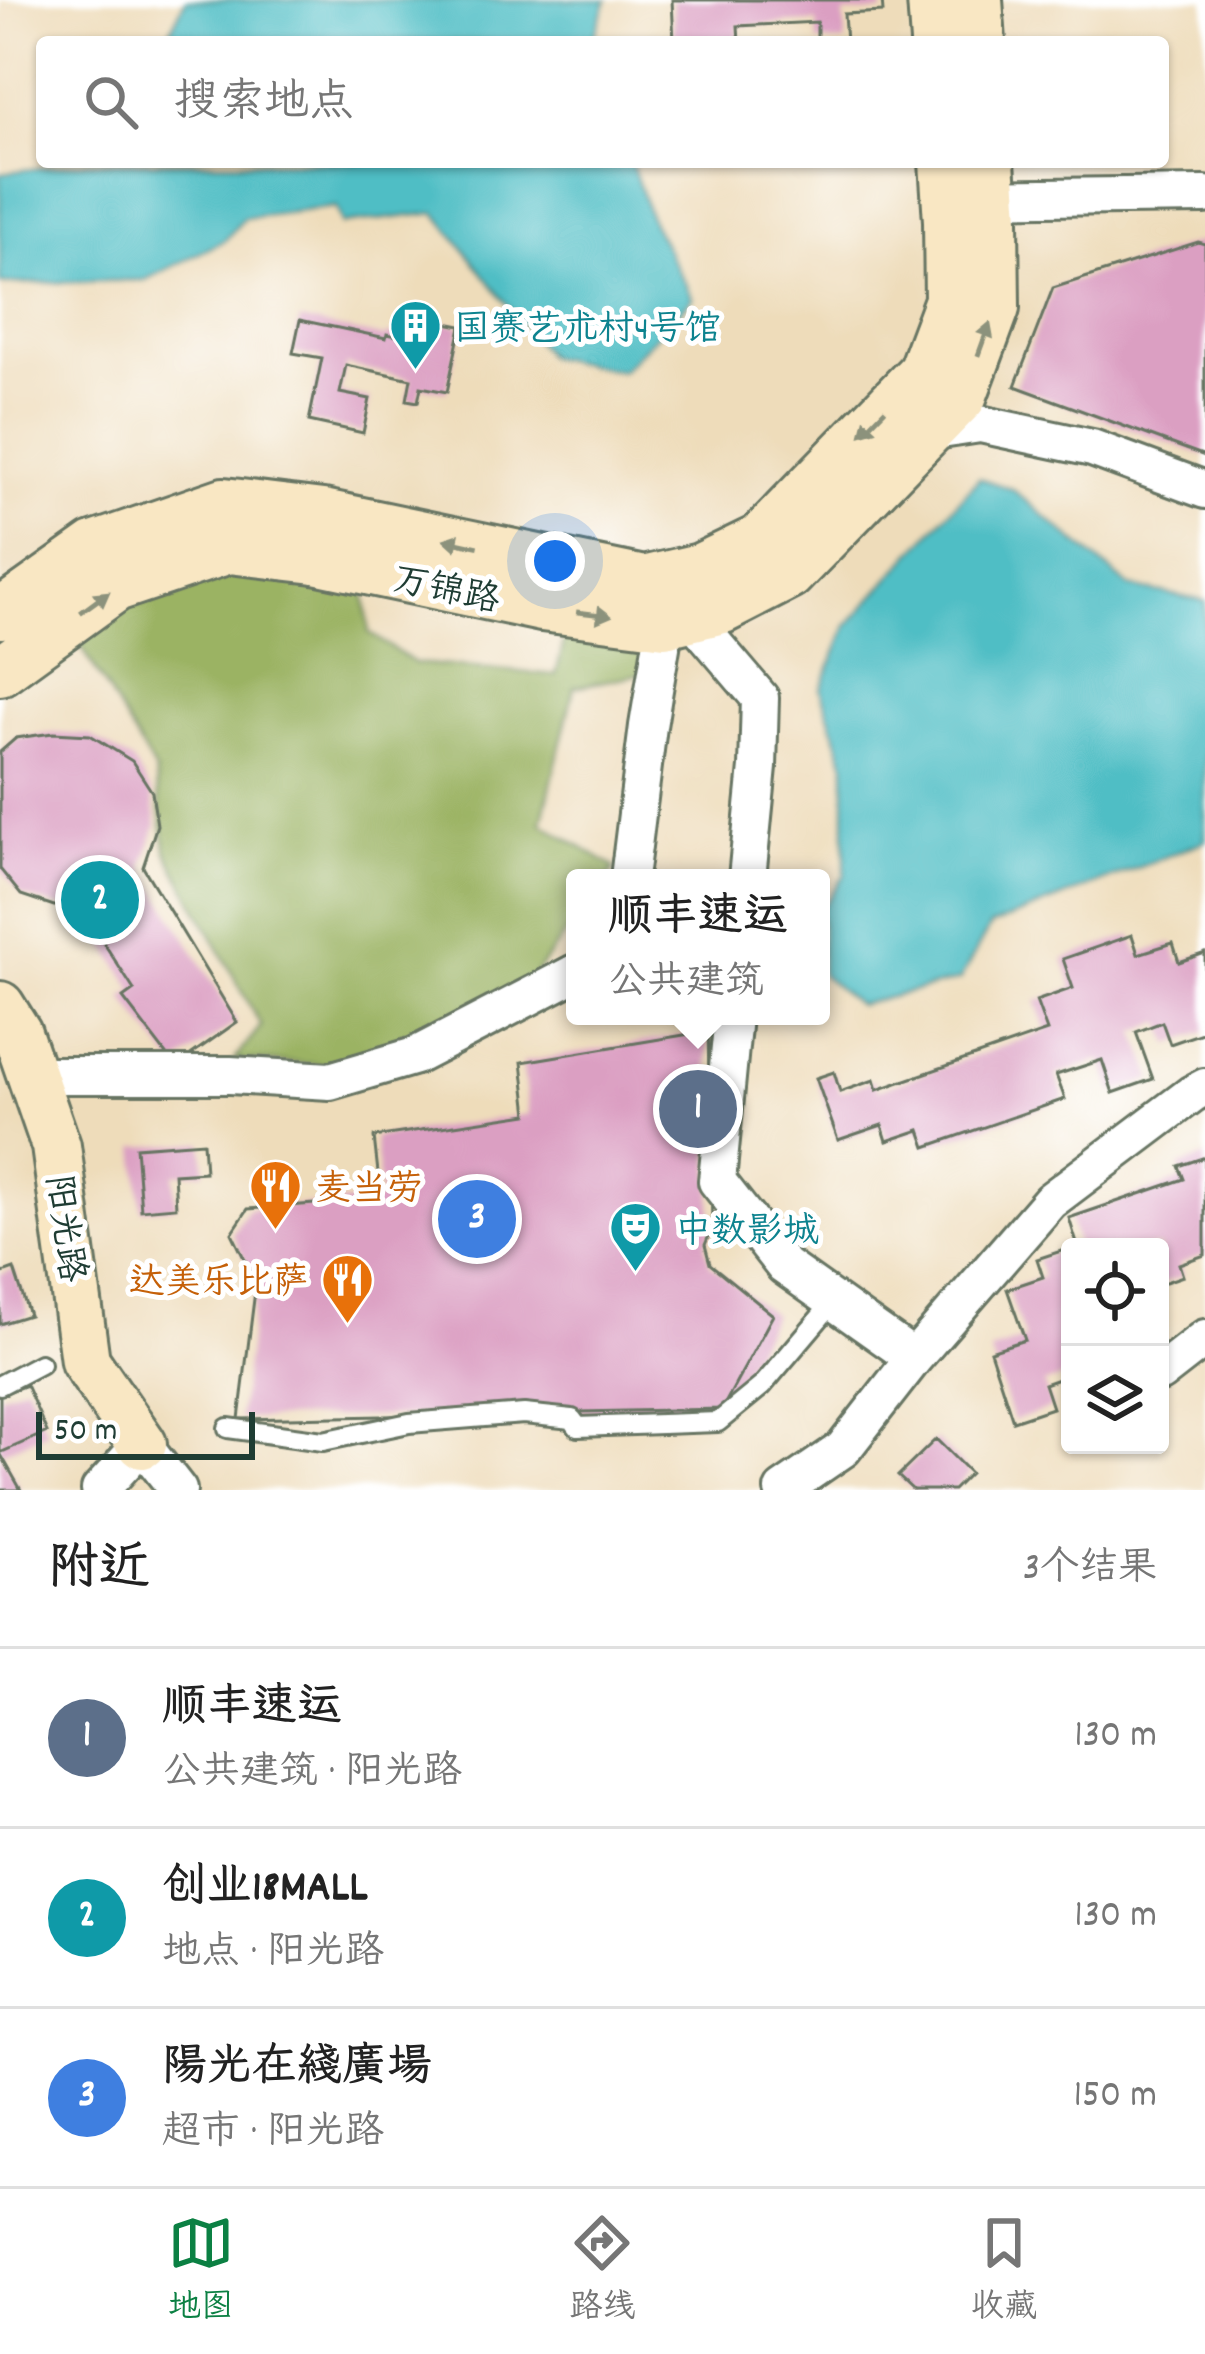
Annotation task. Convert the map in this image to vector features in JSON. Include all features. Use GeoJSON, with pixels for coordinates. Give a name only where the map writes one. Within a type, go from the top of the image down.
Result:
{"type":"FeatureCollection","features":[{"type":"Feature","properties":{"kind":"street"},"geometry":{"type":"LineString","coordinates":[[932,0],[935,36]]}},
{"type":"Feature","properties":{"kind":"street"},"geometry":{"type":"LineString","coordinates":[[978,0],[981,36]]}},
{"type":"Feature","properties":{"kind":"street"},"geometry":{"type":"LineString","coordinates":[[968,180],[1205,195]]}},
{"type":"Feature","properties":{"kind":"street","name":"万锦路"},"geometry":{"type":"LineString","coordinates":[[0,671],[116,587],[229,549],[315,559],[542,607],[723,609],[789,575],[962,397],[995,308],[968,180]]}},
{"type":"Feature","properties":{"kind":"street","name":"万锦路"},"geometry":{"type":"LineString","coordinates":[[676,605],[700,568],[760,539],[922,372],[949,300],[968,180]]}},
{"type":"Feature","properties":{"kind":"street"},"geometry":{"type":"LineString","coordinates":[[928,432],[980,424],[1093,448],[1205,490]]}},
{"type":"Feature","properties":{"kind":"street","name":"万锦路"},"geometry":{"type":"LineString","coordinates":[[0,614],[94,547],[224,502],[323,514],[644,580],[676,605]]}},
{"type":"Feature","properties":{"kind":"street"},"geometry":{"type":"LineString","coordinates":[[630,869],[648,726],[676,605]]}},
{"type":"Feature","properties":{"kind":"street"},"geometry":{"type":"LineString","coordinates":[[676,605],[760,698],[748,869]]}},
{"type":"Feature","properties":{"kind":"street"},"geometry":{"type":"LineString","coordinates":[[32,1075],[230,1075],[330,1082],[416,1056],[566,979]]}},
{"type":"Feature","properties":{"kind":"street","name":"阳光路"},"geometry":{"type":"LineString","coordinates":[[0,1006],[17,1033],[56,1146],[85,1361],[142,1444]]}},
{"type":"Feature","properties":{"kind":"street"},"geometry":{"type":"LineString","coordinates":[[732,1025],[717,1180],[784,1266],[914,1358]]}},
{"type":"Feature","properties":{"kind":"street"},"geometry":{"type":"LineString","coordinates":[[783,1490],[844,1449],[914,1358],[1051,1201],[1205,1087]]}},
{"type":"Feature","properties":{"kind":"street"},"geometry":{"type":"LineString","coordinates":[[1169,1365],[1205,1338]]}},
{"type":"Feature","properties":{"kind":"street"},"geometry":{"type":"LineString","coordinates":[[100,1490],[142,1444],[178,1490]]}},
{"type":"Feature","properties":{"kind":"lane"},"geometry":{"type":"LineString","coordinates":[[228,1428],[322,1441],[409,1423],[524,1414],[572,1419],[578,1427],[718,1422],[762,1386],[834,1301]]}},
{"type":"Feature","properties":{"kind":"lane"},"geometry":{"type":"LineString","coordinates":[[0,1385],[40,1364]]}},
{"type":"Feature","properties":{"kind":"green space"},"geometry":{"type":"Polygon","coordinates":[[[232,557],[363,578],[369,633],[414,663],[556,675],[569,622],[655,632],[645,673],[574,687],[542,823],[615,868],[566,869],[566,933],[520,994],[406,1044],[332,1065],[234,1060],[261,1026],[166,851],[155,771],[72,630],[232,557]]]}},
{"type":"Feature","properties":{"kind":"water"},"geometry":{"type":"Polygon","coordinates":[[[185,0],[607,0],[594,36],[168,36],[185,0]]]}},
{"type":"Feature","properties":{"kind":"water"},"geometry":{"type":"Polygon","coordinates":[[[40,168],[633,168],[651,221],[693,298],[621,371],[548,357],[436,213],[342,224],[336,207],[244,218],[225,240],[145,280],[0,284],[0,173],[40,168]]]}},
{"type":"Feature","properties":{"kind":"water"},"geometry":{"type":"Polygon","coordinates":[[[979,478],[1012,489],[1130,587],[1205,601],[1205,841],[990,926],[960,980],[858,1005],[830,982],[830,896],[845,874],[845,764],[821,689],[847,626],[979,478]]]}},
{"type":"Feature","properties":{"kind":"building"},"geometry":{"type":"Polygon","coordinates":[[[672,0],[882,0],[883,12],[844,14],[846,36],[817,36],[817,22],[738,26],[739,36],[674,36],[672,0]]]}},
{"type":"Feature","properties":{"kind":"building"},"geometry":{"type":"Polygon","coordinates":[[[1198,242],[1205,244],[1205,456],[1015,386],[1053,288],[1198,242]]]}},
{"type":"Feature","properties":{"kind":"building","name":"国赛艺术村4号馆"},"geometry":{"type":"Polygon","coordinates":[[[421,318],[461,326],[447,392],[421,387],[418,402],[407,400],[411,379],[346,365],[340,393],[370,399],[363,433],[309,421],[322,358],[293,353],[300,320],[417,340],[421,318]]]}},
{"type":"Feature","properties":{"kind":"building"},"geometry":{"type":"Polygon","coordinates":[[[90,735],[132,761],[152,792],[157,825],[143,867],[237,1022],[175,1066],[123,998],[134,990],[80,906],[54,906],[21,895],[0,869],[0,752],[16,738],[90,735]]]}},
{"type":"Feature","properties":{"kind":"building"},"geometry":{"type":"Polygon","coordinates":[[[1132,935],[1138,954],[1173,943],[1179,962],[1205,953],[1205,1032],[1170,1044],[1162,1022],[1136,1032],[1153,1079],[1113,1093],[1102,1060],[1056,1075],[1065,1099],[926,1147],[920,1130],[887,1141],[882,1125],[838,1140],[816,1078],[834,1072],[840,1092],[874,1080],[877,1090],[1047,1031],[1036,1001],[1073,988],[1063,959],[1132,935]]]}},
{"type":"Feature","properties":{"kind":"building"},"geometry":{"type":"Polygon","coordinates":[[[708,1031],[712,1228],[705,1245],[710,1264],[773,1315],[722,1409],[239,1419],[256,1283],[232,1233],[248,1209],[381,1199],[374,1137],[528,1114],[522,1062],[708,1031]]]}},
{"type":"Feature","properties":{"kind":"building"},"geometry":{"type":"Polygon","coordinates":[[[203,1142],[205,1172],[174,1174],[176,1207],[141,1210],[136,1147],[203,1142]]]}},
{"type":"Feature","properties":{"kind":"building"},"geometry":{"type":"Polygon","coordinates":[[[1205,1157],[1205,1255],[1179,1264],[1183,1276],[1169,1281],[1169,1238],[1075,1238],[1069,1218],[1184,1179],[1179,1166],[1205,1157]]]}},
{"type":"Feature","properties":{"kind":"building"},"geometry":{"type":"Polygon","coordinates":[[[1061,1251],[1061,1378],[1044,1384],[1052,1408],[1013,1421],[990,1351],[1025,1340],[1007,1289],[1043,1277],[1037,1259],[1061,1251]]]}},
{"type":"Feature","properties":{"kind":"building"},"geometry":{"type":"Polygon","coordinates":[[[14,1269],[29,1315],[0,1324],[0,1274],[14,1269]]]}},
{"type":"Feature","properties":{"kind":"building"},"geometry":{"type":"Polygon","coordinates":[[[26,1385],[47,1432],[0,1453],[0,1395],[26,1385]]]}},
{"type":"Feature","properties":{"kind":"building"},"geometry":{"type":"Polygon","coordinates":[[[936,1439],[970,1473],[953,1490],[913,1490],[898,1476],[936,1439]]]}},
{"type":"Feature","properties":{"kind":"building"},"geometry":{"type":"Polygon","coordinates":[[[0,1453],[21,1490],[0,1490],[0,1453]]]}},
{"type":"Feature","properties":{"kind":"place","name":"国赛艺术村4号馆"},"geometry":{"type":"Point","coordinates":[415,372]}},
{"type":"Feature","properties":{"kind":"place","name":"创业18MALL"},"geometry":{"type":"Point","coordinates":[100,900]}},
{"type":"Feature","properties":{"kind":"place","name":"顺丰速运"},"geometry":{"type":"Point","coordinates":[698,1109]}},
{"type":"Feature","properties":{"kind":"place","name":"陽光在綫廣場"},"geometry":{"type":"Point","coordinates":[477,1219]}},
{"type":"Feature","properties":{"kind":"place","name":"麦当劳"},"geometry":{"type":"Point","coordinates":[276,1232]}},
{"type":"Feature","properties":{"kind":"place","name":"中数影城"},"geometry":{"type":"Point","coordinates":[636,1274]}},
{"type":"Feature","properties":{"kind":"place","name":"达美乐比萨"},"geometry":{"type":"Point","coordinates":[348,1325]}}]}
